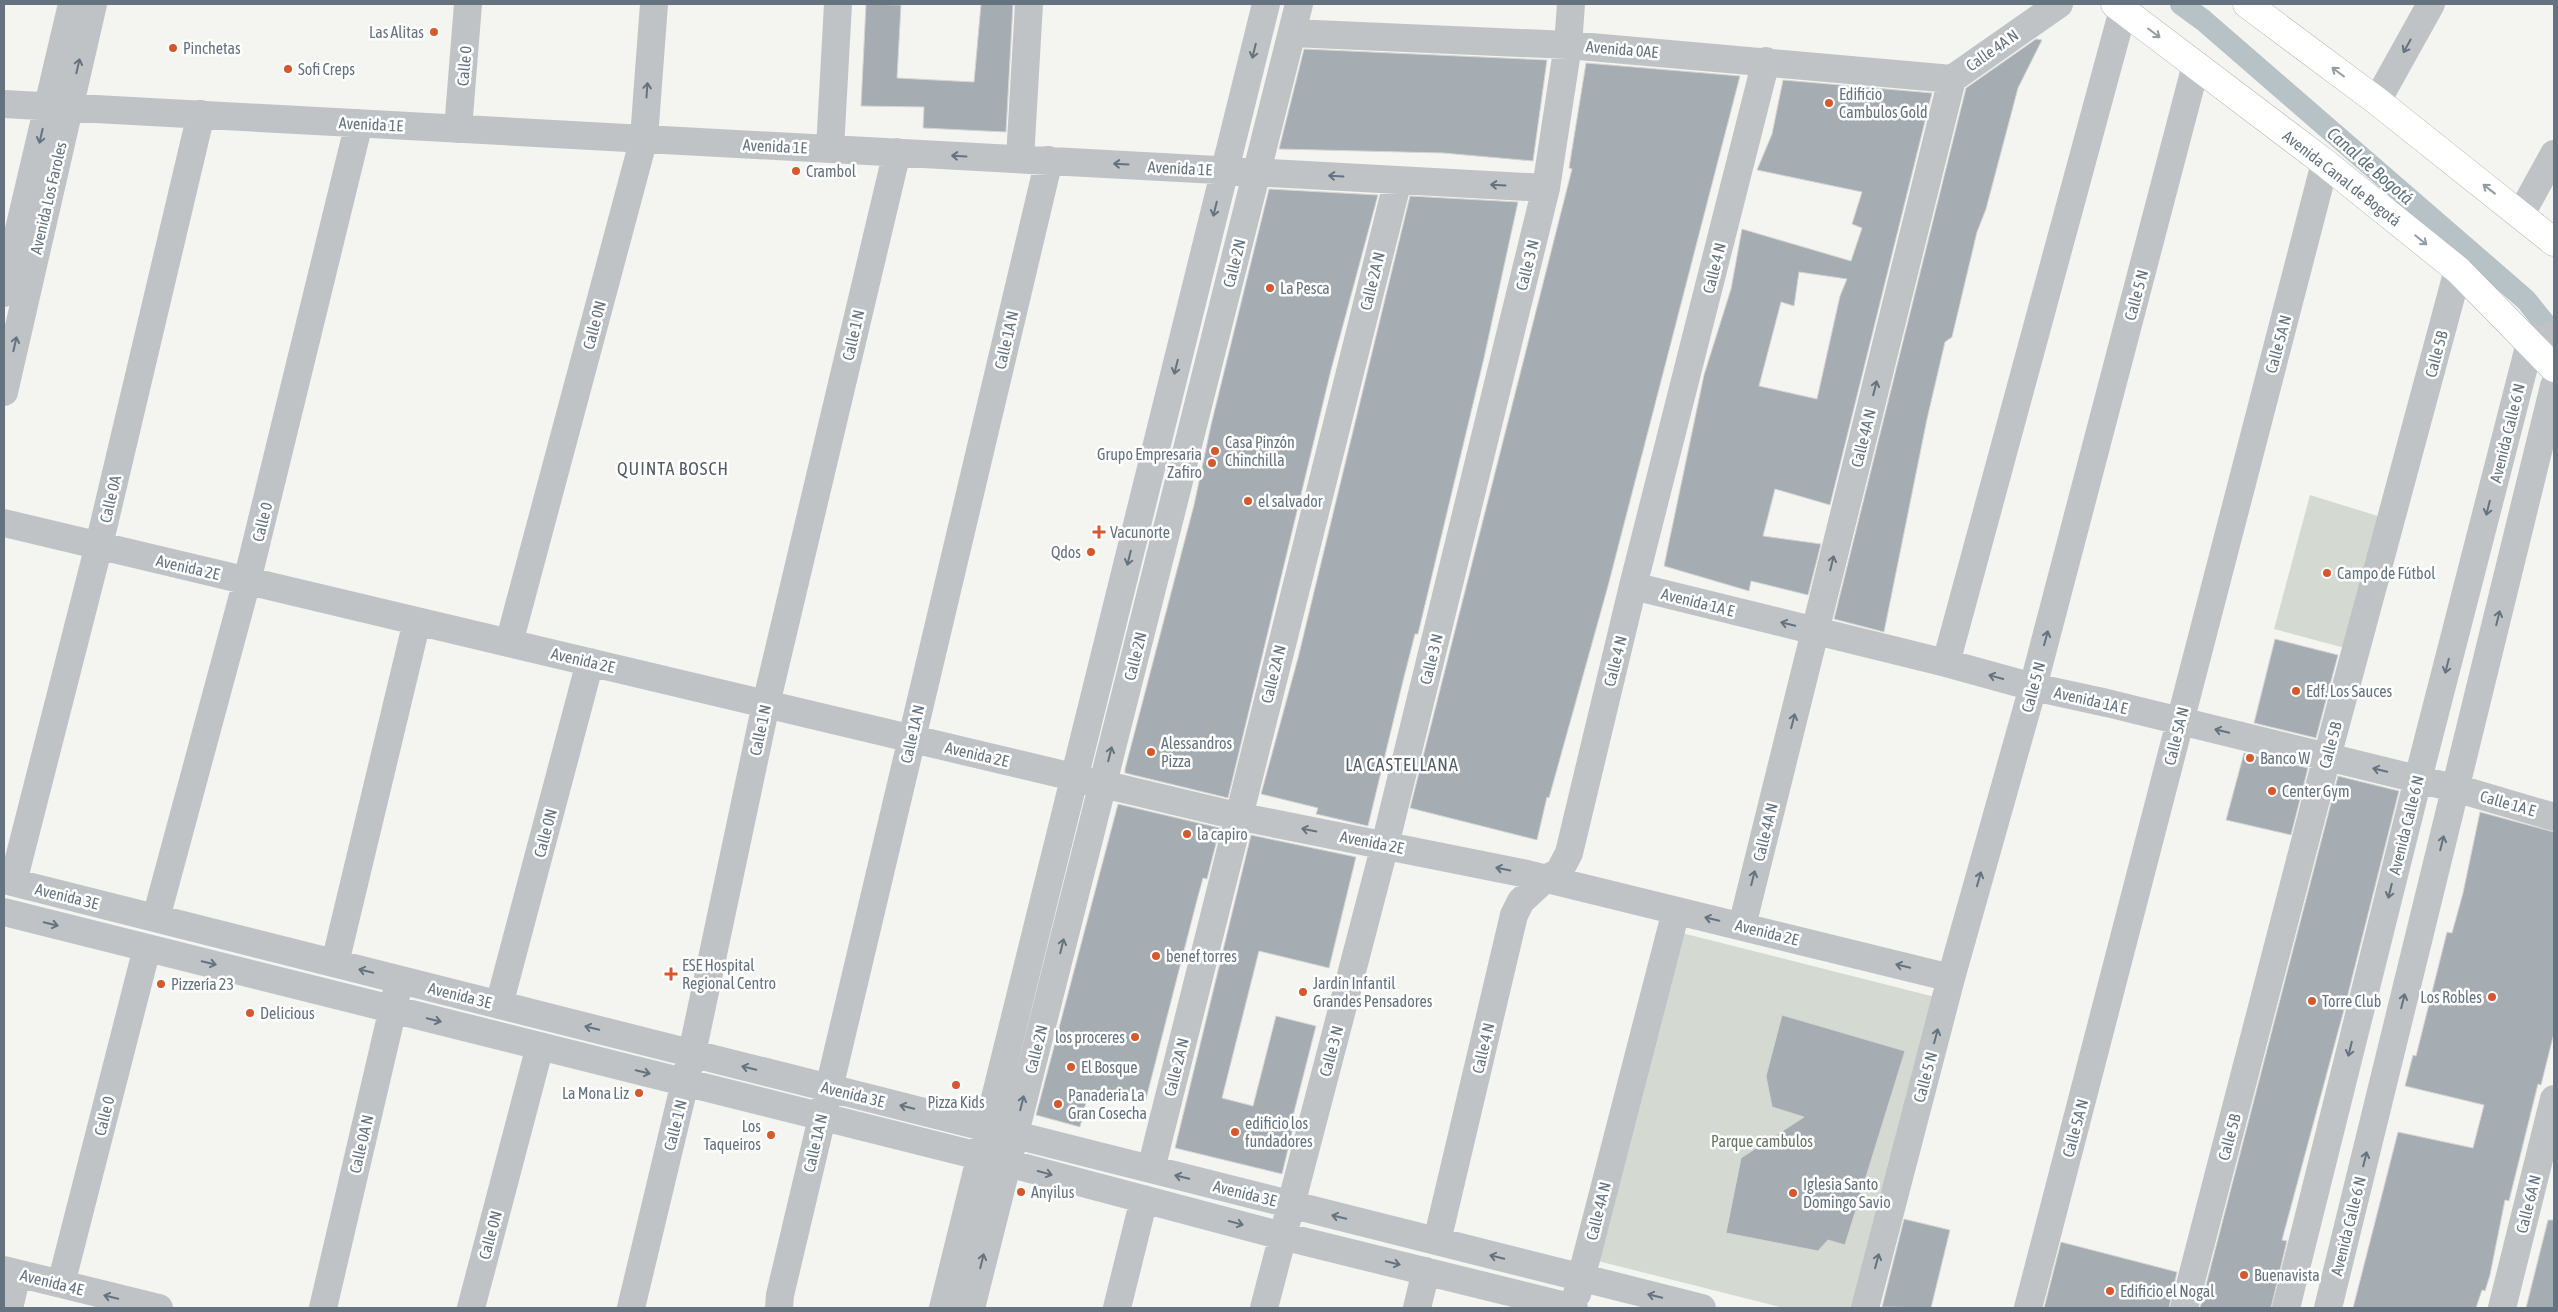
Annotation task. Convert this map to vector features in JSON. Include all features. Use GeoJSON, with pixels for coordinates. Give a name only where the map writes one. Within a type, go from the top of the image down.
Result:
{"type":"FeatureCollection","features":[{"type":"Feature","properties":{"kind":"main road"},"geometry":{"type":"LineString","coordinates":[[2247,4],[2377,101],[2554,242]]}},
{"type":"Feature","properties":{"kind":"main road","name":"Avenida Canal de Bogotá"},"geometry":{"type":"LineString","coordinates":[[2119,7],[2325,163],[2546,338],[2554,368]]}},
{"type":"Feature","properties":{"kind":"street","name":"Avenida Los Faroles"},"geometry":{"type":"LineString","coordinates":[[4,392],[58,107],[72,4]]}},
{"type":"Feature","properties":{"kind":"street","name":"Avenida Los Faroles"},"geometry":{"type":"LineString","coordinates":[[4,293],[58,107],[93,4]]}},
{"type":"Feature","properties":{"kind":"street","name":"Calle 0"},"geometry":{"type":"LineString","coordinates":[[458,129],[468,4]]}},
{"type":"Feature","properties":{"kind":"street","name":"Calle 0N"},"geometry":{"type":"LineString","coordinates":[[509,643],[644,138],[654,4]]}},
{"type":"Feature","properties":{"kind":"street"},"geometry":{"type":"LineString","coordinates":[[830,149],[838,4]]}},
{"type":"Feature","properties":{"kind":"street"},"geometry":{"type":"LineString","coordinates":[[1020,159],[1029,4]]}},
{"type":"Feature","properties":{"kind":"street","name":"Calle 2N"},"geometry":{"type":"LineString","coordinates":[[944,1308],[1266,4]]}},
{"type":"Feature","properties":{"kind":"street","name":"Calle 2N"},"geometry":{"type":"LineString","coordinates":[[970,1308],[1299,4]]}},
{"type":"Feature","properties":{"kind":"street","name":"Calle 3 N"},"geometry":{"type":"LineString","coordinates":[[1264,1308],[1385,845],[1546,188],[1568,45],[1572,4]]}},
{"type":"Feature","properties":{"kind":"street","name":"Calle 4A N"},"geometry":{"type":"LineString","coordinates":[[1742,926],[1952,79],[2059,4]]}},
{"type":"Feature","properties":{"kind":"street"},"geometry":{"type":"LineString","coordinates":[[2377,101],[2431,4]]}},
{"type":"Feature","properties":{"kind":"street"},"geometry":{"type":"LineString","coordinates":[[1946,663],[2119,7]]}},
{"type":"Feature","properties":{"kind":"street","name":"Avenida 0AE"},"geometry":{"type":"LineString","coordinates":[[1292,33],[1568,45],[1766,61],[1952,79]]}},
{"type":"Feature","properties":{"kind":"street","name":"Calle 4 N"},"geometry":{"type":"LineString","coordinates":[[1437,1241],[1514,915],[1520,901],[1545,879],[1559,872],[1568,853],[1633,586],[1766,61]]}},
{"type":"Feature","properties":{"kind":"street","name":"Calle 5 N"},"geometry":{"type":"LineString","coordinates":[[1865,1308],[1951,978],[2033,687],[2196,65]]}},
{"type":"Feature","properties":{"kind":"street","name":"Avenida 1E"},"geometry":{"type":"LineString","coordinates":[[4,104],[1546,188]]}},
{"type":"Feature","properties":{"kind":"street","name":"Calle 0A"},"geometry":{"type":"LineString","coordinates":[[8,881],[99,545],[201,114]]}},
{"type":"Feature","properties":{"kind":"street","name":"Calle 0"},"geometry":{"type":"LineString","coordinates":[[156,918],[248,580],[359,123]]}},
{"type":"Feature","properties":{"kind":"street","name":"Calle 1 N"},"geometry":{"type":"LineString","coordinates":[[630,1308],[692,1053],[766,704],[897,152]]}},
{"type":"Feature","properties":{"kind":"street"},"geometry":{"type":"LineString","coordinates":[[2521,214],[2554,154]]}},
{"type":"Feature","properties":{"kind":"street","name":"Calle 1A N"},"geometry":{"type":"LineString","coordinates":[[778,1308],[821,1116],[1049,160]]}},
{"type":"Feature","properties":{"kind":"street","name":"Calle 5A N"},"geometry":{"type":"LineString","coordinates":[[2028,1308],[2325,163]]}},
{"type":"Feature","properties":{"kind":"street","name":"Calle 2A N"},"geometry":{"type":"LineString","coordinates":[[1151,1169],[1398,180]]}},
{"type":"Feature","properties":{"kind":"street","name":"Calle 5B"},"geometry":{"type":"LineString","coordinates":[[2184,1308],[2327,757],[2458,270]]}},
{"type":"Feature","properties":{"kind":"street","name":"Avenida Calle 6 N"},"geometry":{"type":"LineString","coordinates":[[2286,1308],[2418,779],[2546,338]]}},
{"type":"Feature","properties":{"kind":"street","name":"Avenida Calle 6 N"},"geometry":{"type":"LineString","coordinates":[[2328,1308],[2459,790],[2554,386]]}},
{"type":"Feature","properties":{"kind":"street","name":"Avenida 2E"},"geometry":{"type":"LineString","coordinates":[[4,523],[1238,816],[1545,879],[1951,978]]}},
{"type":"Feature","properties":{"kind":"street","name":"Avenida 1A E"},"geometry":{"type":"LineString","coordinates":[[1633,586],[1946,663],[2033,687],[2459,790]]}},
{"type":"Feature","properties":{"kind":"street"},"geometry":{"type":"LineString","coordinates":[[335,963],[417,621]]}},
{"type":"Feature","properties":{"kind":"street","name":"Calle 0N"},"geometry":{"type":"LineString","coordinates":[[499,1005],[590,662]]}},
{"type":"Feature","properties":{"kind":"street","name":"Calle 1A E"},"geometry":{"type":"LineString","coordinates":[[2459,790],[2554,816]]}},
{"type":"Feature","properties":{"kind":"street","name":"Avenida 3E"},"geometry":{"type":"LineString","coordinates":[[8,881],[1702,1308]]}},
{"type":"Feature","properties":{"kind":"street","name":"Calle 4A N"},"geometry":{"type":"LineString","coordinates":[[1574,1308],[1676,911]]}},
{"type":"Feature","properties":{"kind":"street","name":"Avenida 3E"},"geometry":{"type":"LineString","coordinates":[[4,912],[1007,1162],[1282,1236],[1574,1308]]}},
{"type":"Feature","properties":{"kind":"street","name":"Calle 0"},"geometry":{"type":"LineString","coordinates":[[61,1284],[147,948]]}},
{"type":"Feature","properties":{"kind":"street","name":"Calle 0A N"},"geometry":{"type":"LineString","coordinates":[[323,1308],[400,980]]}},
{"type":"Feature","properties":{"kind":"street","name":"Calle 0N"},"geometry":{"type":"LineString","coordinates":[[471,1308],[540,1046]]}},
{"type":"Feature","properties":{"kind":"street","name":"Calle 6A N"},"geometry":{"type":"LineString","coordinates":[[2502,1308],[2554,1099]]}},
{"type":"Feature","properties":{"kind":"street"},"geometry":{"type":"LineString","coordinates":[[1117,1308],[1144,1199]]}},
{"type":"Feature","properties":{"kind":"street"},"geometry":{"type":"LineString","coordinates":[[1417,1308],[1426,1271]]}},
{"type":"Feature","properties":{"kind":"street"},"geometry":{"type":"LineString","coordinates":[[9,1308],[10,1272]]}},
{"type":"Feature","properties":{"kind":"street","name":"Avenida 4E"},"geometry":{"type":"LineString","coordinates":[[10,1272],[159,1308]]}},
{"type":"Feature","properties":{"kind":"green space","name":"Campo de Fútbol"},"geometry":{"type":"Polygon","coordinates":[[[2310,495],[2381,517],[2345,648],[2274,629],[2310,495]]]}},
{"type":"Feature","properties":{"kind":"green space","name":"Parque cambulos"},"geometry":{"type":"Polygon","coordinates":[[[1678,932],[1935,997],[1856,1308],[1784,1308],[1594,1260],[1678,932]]]}},
{"type":"Feature","properties":{"kind":"building"},"geometry":{"type":"Polygon","coordinates":[[[866,4],[901,5],[897,78],[974,82],[981,4],[1013,4],[1006,132],[923,128],[924,107],[861,106],[866,4]]]}},
{"type":"Feature","properties":{"kind":"building"},"geometry":{"type":"Polygon","coordinates":[[[2036,39],[2042,40],[2018,88],[1986,209],[1977,232],[1952,337],[1945,342],[1927,419],[1884,632],[1834,619],[1966,88],[2036,39]]]}},
{"type":"Feature","properties":{"kind":"building"},"geometry":{"type":"Polygon","coordinates":[[[1304,49],[1547,60],[1533,161],[1443,153],[1279,149],[1304,49]]]}},
{"type":"Feature","properties":{"kind":"building"},"geometry":{"type":"Polygon","coordinates":[[[1586,63],[1740,76],[1608,586],[1549,798],[1547,797],[1537,840],[1410,808],[1572,169],[1569,168],[1586,63]]]}},
{"type":"Feature","properties":{"kind":"building"},"geometry":{"type":"Polygon","coordinates":[[[1783,80],[1932,93],[1830,505],[1775,489],[1763,536],[1821,544],[1808,595],[1751,581],[1749,591],[1664,566],[1704,375],[1731,289],[1742,229],[1851,261],[1862,228],[1852,224],[1862,192],[1757,170],[1772,134],[1783,80]],[[1799,272],[1794,306],[1781,302],[1759,386],[1817,399],[1840,296],[1847,279],[1799,272]]]}},
{"type":"Feature","properties":{"kind":"building"},"geometry":{"type":"Polygon","coordinates":[[[1269,189],[1378,195],[1331,370],[1228,798],[1125,773],[1125,769],[1194,505],[1211,425],[1269,189]]]}},
{"type":"Feature","properties":{"kind":"building"},"geometry":{"type":"Polygon","coordinates":[[[1410,196],[1518,202],[1484,358],[1418,634],[1415,634],[1368,826],[1316,814],[1318,808],[1261,794],[1298,658],[1410,196]]]}},
{"type":"Feature","properties":{"kind":"building","name":"Edf. Los Sauces"},"geometry":{"type":"Polygon","coordinates":[[[2275,639],[2338,655],[2316,738],[2254,723],[2275,639]]]}},
{"type":"Feature","properties":{"kind":"building","name":"Center Gym"},"geometry":{"type":"Polygon","coordinates":[[[2244,753],[2308,768],[2291,835],[2226,820],[2244,753]]]}},
{"type":"Feature","properties":{"kind":"building","name":"Torre Club"},"geometry":{"type":"Polygon","coordinates":[[[2338,776],[2399,791],[2345,1006],[2282,1240],[2287,1241],[2271,1308],[2200,1308],[2338,776]]]}},
{"type":"Feature","properties":{"kind":"building"},"geometry":{"type":"Polygon","coordinates":[[[1118,804],[1220,828],[1207,879],[1203,878],[1145,1103],[1089,1090],[1080,1127],[1036,1115],[1118,804]]]}},
{"type":"Feature","properties":{"kind":"building"},"geometry":{"type":"Polygon","coordinates":[[[2480,812],[2554,832],[2554,1033],[2541,1085],[2538,1084],[2509,1201],[2505,1200],[2490,1275],[2485,1291],[2482,1290],[2476,1308],[2353,1308],[2398,1132],[2473,1148],[2484,1105],[2405,1086],[2413,1055],[2416,1056],[2447,932],[2452,933],[2463,893],[2480,812]]]}},
{"type":"Feature","properties":{"kind":"building"},"geometry":{"type":"Polygon","coordinates":[[[1251,835],[1356,857],[1329,968],[1259,951],[1222,1098],[1253,1106],[1276,1016],[1316,1026],[1293,1116],[1296,1116],[1282,1174],[1175,1148],[1251,835]]]}},
{"type":"Feature","properties":{"kind":"building"},"geometry":{"type":"Polygon","coordinates":[[[1782,1015],[1905,1051],[1845,1245],[1828,1240],[1818,1251],[1726,1233],[1741,1158],[1804,1117],[1772,1107],[1766,1076],[1782,1015]]]}},
{"type":"Feature","properties":{"kind":"building"},"geometry":{"type":"Polygon","coordinates":[[[1904,1219],[1950,1230],[1931,1308],[1882,1307],[1904,1219]]]}},
{"type":"Feature","properties":{"kind":"building"},"geometry":{"type":"Polygon","coordinates":[[[2548,1220],[2554,1220],[2554,1308],[2526,1308],[2548,1220]]]}},
{"type":"Feature","properties":{"kind":"building","name":"Edificio el Nogal"},"geometry":{"type":"Polygon","coordinates":[[[2061,1242],[2177,1272],[2169,1308],[2044,1308],[2061,1242]]]}},
{"type":"Feature","properties":{"kind":"waterway","name":"Canal de Bogotá"},"geometry":{"type":"LineString","coordinates":[[2181,4],[2203,20],[2526,300],[2554,335]]}},
{"type":"Feature","properties":{"kind":"place","name":"Las Alitas"},"geometry":{"type":"Point","coordinates":[434,32]}},
{"type":"Feature","properties":{"kind":"place","name":"Pinchetas"},"geometry":{"type":"Point","coordinates":[173,48]}},
{"type":"Feature","properties":{"kind":"place","name":"Sofi Creps"},"geometry":{"type":"Point","coordinates":[288,69]}},
{"type":"Feature","properties":{"kind":"place","name":"Edificio Cambulos Gold"},"geometry":{"type":"Point","coordinates":[1829,103]}},
{"type":"Feature","properties":{"kind":"place","name":"Crambol"},"geometry":{"type":"Point","coordinates":[796,171]}},
{"type":"Feature","properties":{"kind":"place","name":"La Pesca"},"geometry":{"type":"Point","coordinates":[1270,288]}},
{"type":"Feature","properties":{"kind":"place","name":"Casa Pinzón Chinchilla"},"geometry":{"type":"Point","coordinates":[1215,451]}},
{"type":"Feature","properties":{"kind":"place","name":"Grupo Empresaria Zafiro"},"geometry":{"type":"Point","coordinates":[1212,463]}},
{"type":"Feature","properties":{"kind":"place","name":"el salvador"},"geometry":{"type":"Point","coordinates":[1248,501]}},
{"type":"Feature","properties":{"kind":"place","name":"Vacunorte"},"geometry":{"type":"Point","coordinates":[1099,532]}},
{"type":"Feature","properties":{"kind":"place","name":"Qdos"},"geometry":{"type":"Point","coordinates":[1091,552]}},
{"type":"Feature","properties":{"kind":"place","name":"Campo de Fútbol"},"geometry":{"type":"Point","coordinates":[2327,573]}},
{"type":"Feature","properties":{"kind":"place","name":"Edf. Los Sauces"},"geometry":{"type":"Point","coordinates":[2296,691]}},
{"type":"Feature","properties":{"kind":"place","name":"Alessandros Pizza"},"geometry":{"type":"Point","coordinates":[1151,752]}},
{"type":"Feature","properties":{"kind":"place","name":"Banco W"},"geometry":{"type":"Point","coordinates":[2250,758]}},
{"type":"Feature","properties":{"kind":"place","name":"Center Gym"},"geometry":{"type":"Point","coordinates":[2272,791]}},
{"type":"Feature","properties":{"kind":"place","name":"la capiro"},"geometry":{"type":"Point","coordinates":[1187,834]}},
{"type":"Feature","properties":{"kind":"place","name":"benef torres"},"geometry":{"type":"Point","coordinates":[1156,956]}},
{"type":"Feature","properties":{"kind":"place","name":"ESE Hospital Regional Centro"},"geometry":{"type":"Point","coordinates":[671,974]}},
{"type":"Feature","properties":{"kind":"place","name":"Pizzería 23"},"geometry":{"type":"Point","coordinates":[161,984]}},
{"type":"Feature","properties":{"kind":"place","name":"Jardín Infantil Grandes Pensadores"},"geometry":{"type":"Point","coordinates":[1303,992]}},
{"type":"Feature","properties":{"kind":"place","name":"Los Robles"},"geometry":{"type":"Point","coordinates":[2492,997]}},
{"type":"Feature","properties":{"kind":"place","name":"Torre Club"},"geometry":{"type":"Point","coordinates":[2312,1001]}},
{"type":"Feature","properties":{"kind":"place","name":"Delicious"},"geometry":{"type":"Point","coordinates":[250,1013]}},
{"type":"Feature","properties":{"kind":"place","name":"los proceres"},"geometry":{"type":"Point","coordinates":[1135,1037]}},
{"type":"Feature","properties":{"kind":"place","name":"El Bosque"},"geometry":{"type":"Point","coordinates":[1071,1067]}},
{"type":"Feature","properties":{"kind":"place","name":"Pizza Kids"},"geometry":{"type":"Point","coordinates":[956,1085]}},
{"type":"Feature","properties":{"kind":"place","name":"La Mona Liz"},"geometry":{"type":"Point","coordinates":[639,1093]}},
{"type":"Feature","properties":{"kind":"place","name":"Panaderia La Gran Cosecha"},"geometry":{"type":"Point","coordinates":[1058,1104]}},
{"type":"Feature","properties":{"kind":"place","name":"edificio los fundadores"},"geometry":{"type":"Point","coordinates":[1235,1132]}},
{"type":"Feature","properties":{"kind":"place","name":"Los Taqueiros"},"geometry":{"type":"Point","coordinates":[771,1135]}},
{"type":"Feature","properties":{"kind":"place","name":"Anyilus"},"geometry":{"type":"Point","coordinates":[1021,1192]}},
{"type":"Feature","properties":{"kind":"place","name":"Iglesia Santo Domingo Savio"},"geometry":{"type":"Point","coordinates":[1793,1193]}},
{"type":"Feature","properties":{"kind":"place","name":"Buenavista"},"geometry":{"type":"Point","coordinates":[2244,1275]}},
{"type":"Feature","properties":{"kind":"place","name":"Edificio el Nogal"},"geometry":{"type":"Point","coordinates":[2110,1291]}},
{"type":"Feature","properties":{"kind":"district","name":"QUINTA BOSCH"},"geometry":{"type":"Point","coordinates":[673,469]}},
{"type":"Feature","properties":{"kind":"district","name":"LA CASTELLANA"},"geometry":{"type":"Point","coordinates":[1402,765]}}]}
